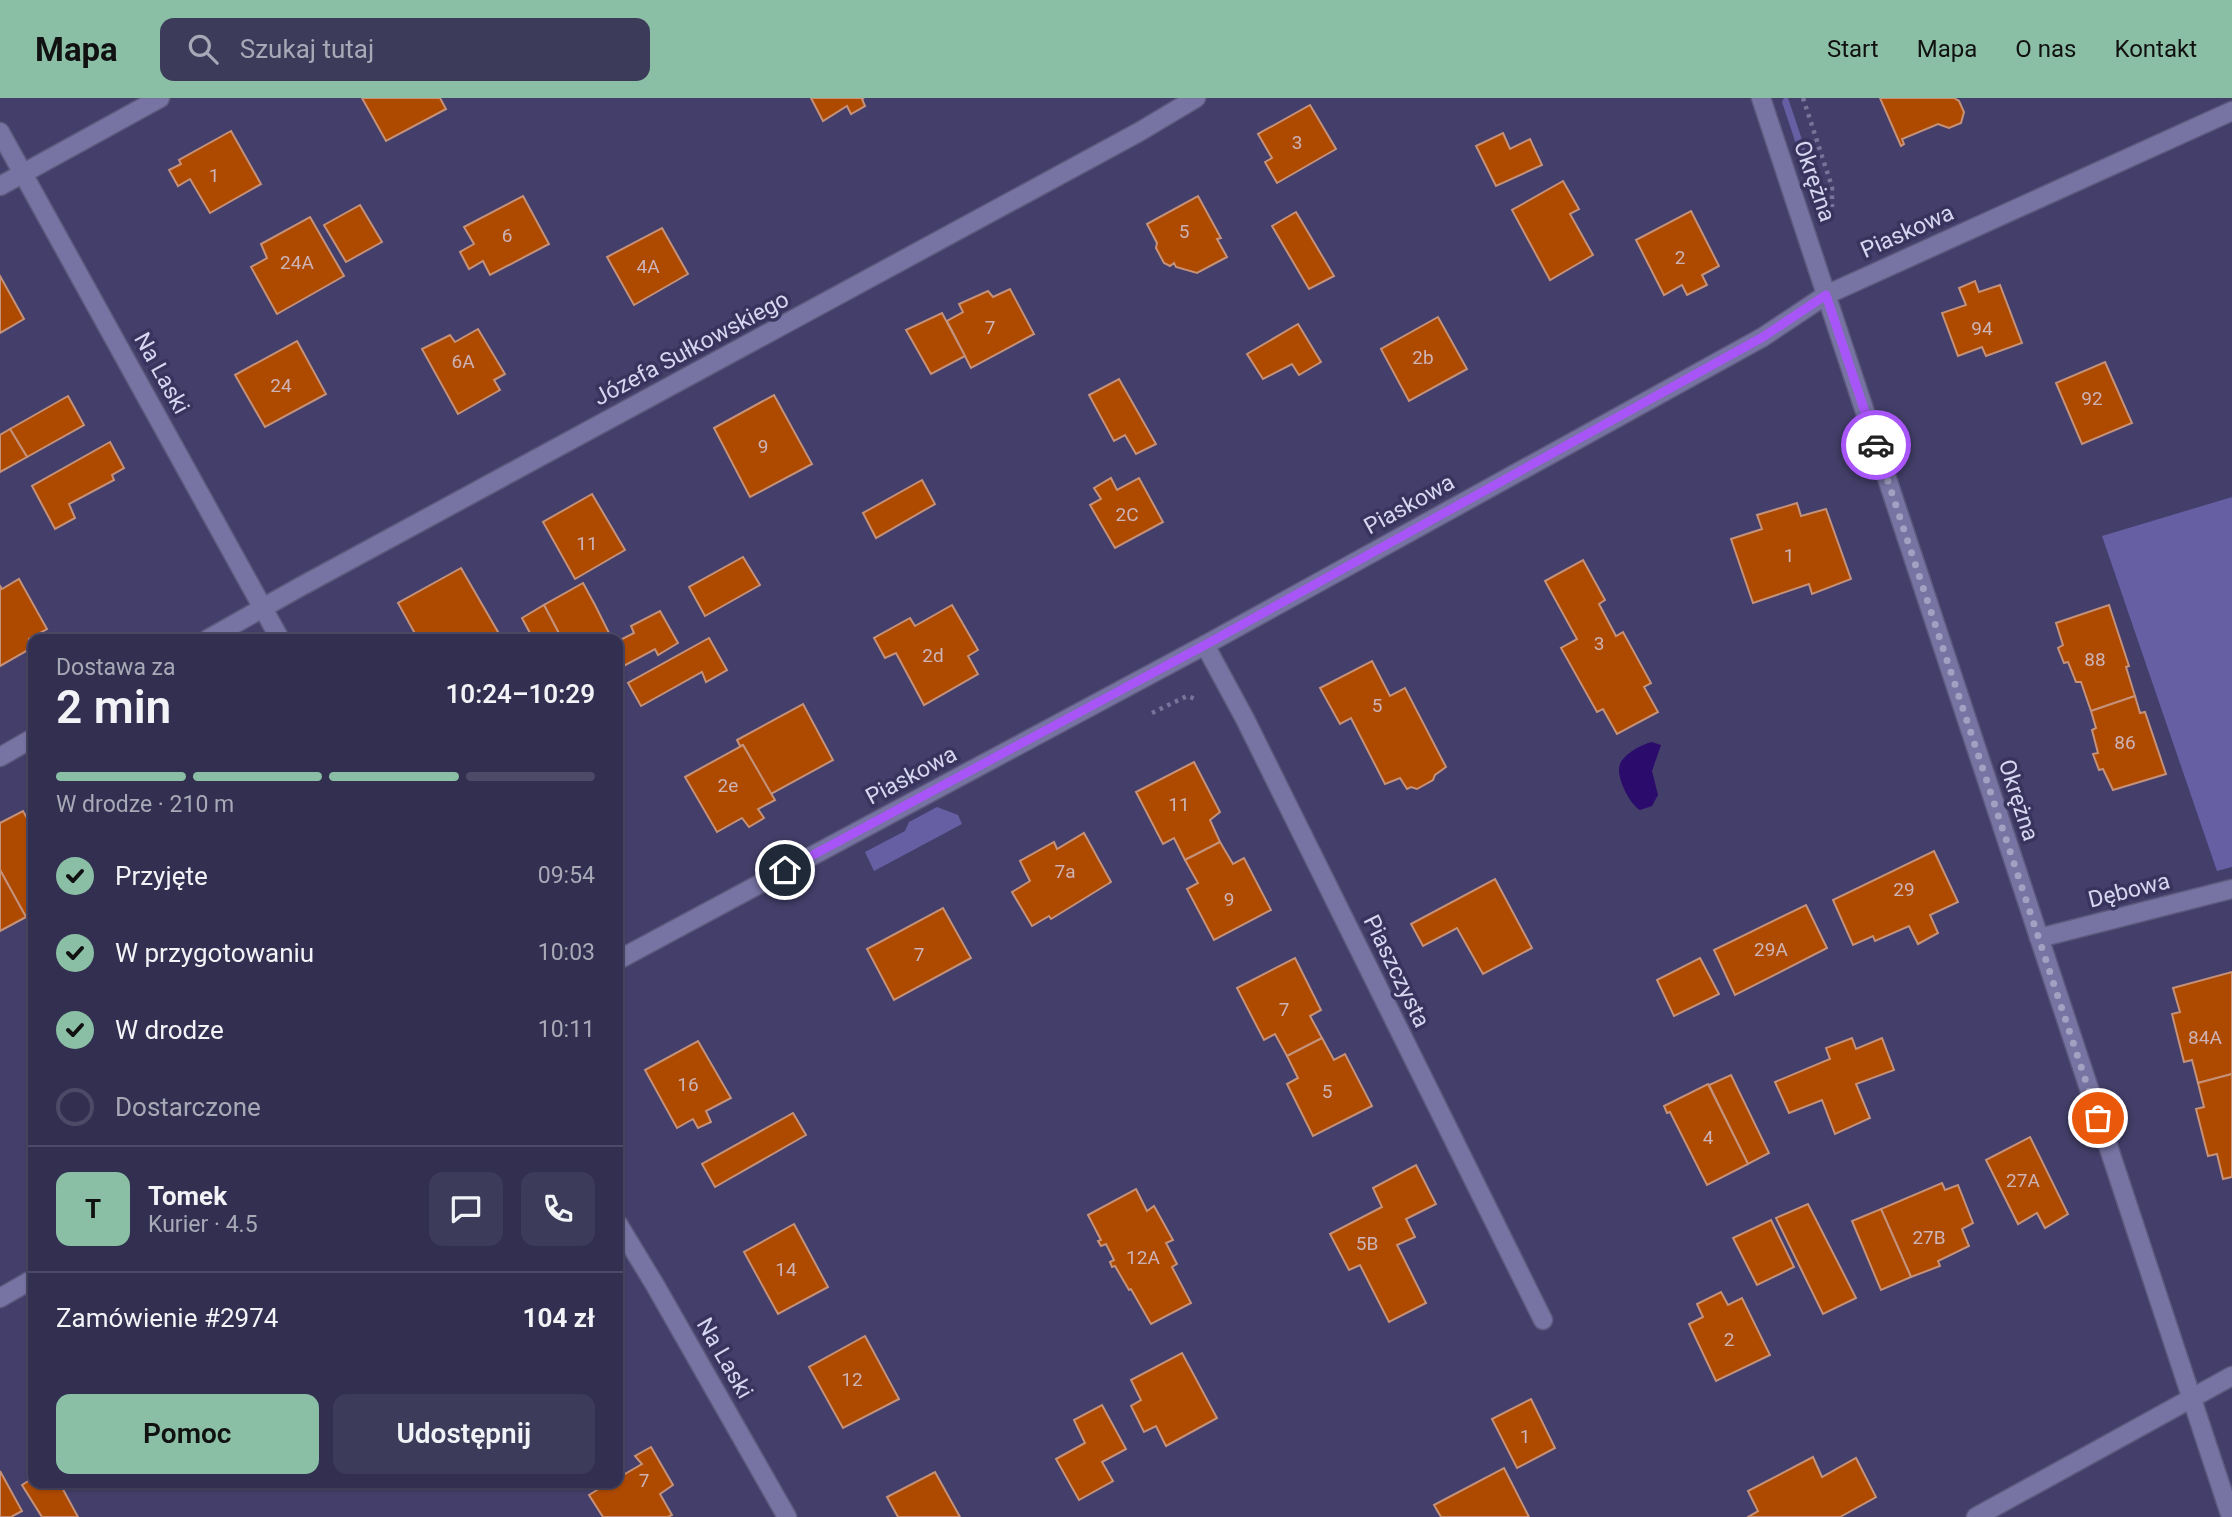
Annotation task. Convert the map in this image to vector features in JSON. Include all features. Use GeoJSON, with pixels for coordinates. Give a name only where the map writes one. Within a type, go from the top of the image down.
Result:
{"type":"FeatureCollection","features":[{"type":"Feature","properties":{"kind":"street"},"geometry":{"type":"LineString","coordinates":[[0,186],[160,98]]}},
{"type":"Feature","properties":{"kind":"street","name":"Józefa Sułkowskiego"},"geometry":{"type":"LineString","coordinates":[[217,634],[815,309],[1196,98]]}},
{"type":"Feature","properties":{"kind":"street","name":"Okrężna"},"geometry":{"type":"LineString","coordinates":[[1761,98],[2231,1517]]}},
{"type":"Feature","properties":{"kind":"street","name":"Piaskowa"},"geometry":{"type":"LineString","coordinates":[[623,957],[1205,645],[1763,337],[1826,295],[2232,111]]}},
{"type":"Feature","properties":{"kind":"street","name":"Na Laski"},"geometry":{"type":"LineString","coordinates":[[0,132],[277,634]]}},
{"type":"Feature","properties":{"kind":"street","name":"Piaszczysta"},"geometry":{"type":"LineString","coordinates":[[1205,645],[1245,719],[1543,1320]]}},
{"type":"Feature","properties":{"kind":"street"},"geometry":{"type":"LineString","coordinates":[[0,757],[28,741]]}},
{"type":"Feature","properties":{"kind":"street","name":"Dębowa"},"geometry":{"type":"LineString","coordinates":[[2039,938],[2232,890]]}},
{"type":"Feature","properties":{"kind":"street","name":"Na Laski"},"geometry":{"type":"LineString","coordinates":[[623,1232],[787,1517]]}},
{"type":"Feature","properties":{"kind":"street"},"geometry":{"type":"LineString","coordinates":[[0,1298],[28,1282]]}},
{"type":"Feature","properties":{"kind":"street"},"geometry":{"type":"LineString","coordinates":[[1976,1517],[2232,1376]]}},
{"type":"Feature","properties":{"kind":"path"},"geometry":{"type":"LineString","coordinates":[[1803,98],[1832,187],[1832,210]]}},
{"type":"Feature","properties":{"kind":"path"},"geometry":{"type":"LineString","coordinates":[[1150,714],[1187,695],[1199,700]]}},
{"type":"Feature","properties":{"kind":"shaded area"},"geometry":{"type":"Polygon","coordinates":[[[1784,98],[1788,98],[1819,190],[1818,210],[1782,102],[1784,98]]]}},
{"type":"Feature","properties":{"kind":"shaded area"},"geometry":{"type":"Polygon","coordinates":[[[2232,497],[2232,867],[2217,871],[2102,536],[2232,497]]]}},
{"type":"Feature","properties":{"kind":"shaded area"},"geometry":{"type":"Polygon","coordinates":[[[1652,742],[1661,745],[1652,771],[1658,795],[1652,806],[1640,810],[1624,790],[1619,769],[1622,760],[1629,753],[1652,742]]]}},
{"type":"Feature","properties":{"kind":"shaded area"},"geometry":{"type":"Polygon","coordinates":[[[937,807],[958,815],[962,824],[874,871],[865,852],[905,831],[909,822],[937,807]]]}},
{"type":"Feature","properties":{"kind":"building"},"geometry":{"type":"Polygon","coordinates":[[[362,98],[440,98],[446,109],[386,141],[362,98]]]}},
{"type":"Feature","properties":{"kind":"building"},"geometry":{"type":"Polygon","coordinates":[[[811,98],[864,98],[862,99],[865,106],[851,114],[847,106],[823,121],[811,98]]]}},
{"type":"Feature","properties":{"kind":"building"},"geometry":{"type":"Polygon","coordinates":[[[1880,98],[1954,98],[1959,101],[1964,112],[1961,123],[1949,128],[1938,124],[1902,139],[1904,144],[1901,146],[1880,98]]]}},
{"type":"Feature","properties":{"kind":"building"},"geometry":{"type":"Polygon","coordinates":[[[1310,105],[1336,149],[1277,183],[1265,162],[1272,158],[1258,134],[1310,105]]]}},
{"type":"Feature","properties":{"kind":"building"},"geometry":{"type":"Polygon","coordinates":[[[231,131],[261,184],[210,213],[190,179],[178,186],[169,170],[181,164],[179,160],[231,131]]]}},
{"type":"Feature","properties":{"kind":"building"},"geometry":{"type":"Polygon","coordinates":[[[1503,133],[1510,149],[1530,139],[1542,165],[1496,186],[1476,146],[1503,133]]]}},
{"type":"Feature","properties":{"kind":"building"},"geometry":{"type":"Polygon","coordinates":[[[1563,181],[1579,209],[1570,214],[1593,255],[1550,280],[1512,210],[1563,181]]]}},
{"type":"Feature","properties":{"kind":"building"},"geometry":{"type":"Polygon","coordinates":[[[523,196],[549,244],[490,275],[483,261],[469,269],[460,252],[474,244],[464,227],[523,196]]]}},
{"type":"Feature","properties":{"kind":"building"},"geometry":{"type":"Polygon","coordinates":[[[1198,196],[1221,238],[1217,239],[1227,257],[1197,273],[1176,267],[1174,263],[1170,266],[1164,263],[1147,224],[1198,196]]]}},
{"type":"Feature","properties":{"kind":"building"},"geometry":{"type":"Polygon","coordinates":[[[360,205],[382,242],[346,262],[324,225],[360,205]]]}},
{"type":"Feature","properties":{"kind":"building"},"geometry":{"type":"Polygon","coordinates":[[[1691,211],[1719,266],[1702,275],[1707,285],[1687,295],[1682,285],[1664,295],[1636,240],[1691,211]]]}},
{"type":"Feature","properties":{"kind":"building"},"geometry":{"type":"Polygon","coordinates":[[[1296,212],[1334,276],[1309,289],[1272,226],[1296,212]]]}},
{"type":"Feature","properties":{"kind":"building"},"geometry":{"type":"Polygon","coordinates":[[[310,217],[344,276],[277,314],[251,267],[267,258],[261,244],[310,217]]]}},
{"type":"Feature","properties":{"kind":"building"},"geometry":{"type":"Polygon","coordinates":[[[662,228],[688,274],[634,305],[607,257],[662,228]]]}},
{"type":"Feature","properties":{"kind":"building"},"geometry":{"type":"Polygon","coordinates":[[[0,276],[24,319],[0,333],[0,276]]]}},
{"type":"Feature","properties":{"kind":"building"},"geometry":{"type":"Polygon","coordinates":[[[1975,281],[1979,292],[2000,285],[2022,343],[1986,356],[1982,347],[1958,356],[1942,313],[1966,305],[1959,288],[1975,281]]]}},
{"type":"Feature","properties":{"kind":"building"},"geometry":{"type":"Polygon","coordinates":[[[1010,289],[1034,334],[971,368],[947,321],[963,312],[959,304],[988,291],[993,297],[1010,289]]]}},
{"type":"Feature","properties":{"kind":"building"},"geometry":{"type":"Polygon","coordinates":[[[942,313],[965,356],[931,374],[906,330],[942,313]]]}},
{"type":"Feature","properties":{"kind":"building"},"geometry":{"type":"Polygon","coordinates":[[[1438,317],[1467,369],[1409,401],[1381,349],[1438,317]]]}},
{"type":"Feature","properties":{"kind":"building"},"geometry":{"type":"Polygon","coordinates":[[[1298,324],[1321,362],[1299,375],[1292,364],[1263,379],[1247,354],[1298,324]]]}},
{"type":"Feature","properties":{"kind":"building"},"geometry":{"type":"Polygon","coordinates":[[[478,329],[505,374],[494,380],[500,390],[458,414],[422,349],[450,335],[455,342],[478,329]]]}},
{"type":"Feature","properties":{"kind":"building"},"geometry":{"type":"Polygon","coordinates":[[[297,341],[326,394],[265,427],[235,375],[297,341]]]}},
{"type":"Feature","properties":{"kind":"building"},"geometry":{"type":"Polygon","coordinates":[[[2105,362],[2132,423],[2082,444],[2056,383],[2105,362]]]}},
{"type":"Feature","properties":{"kind":"building"},"geometry":{"type":"Polygon","coordinates":[[[1119,379],[1156,444],[1136,454],[1125,435],[1114,441],[1089,395],[1119,379]]]}},
{"type":"Feature","properties":{"kind":"building"},"geometry":{"type":"Polygon","coordinates":[[[774,395],[812,464],[750,497],[714,428],[774,395]]]}},
{"type":"Feature","properties":{"kind":"building"},"geometry":{"type":"Polygon","coordinates":[[[68,396],[84,425],[27,457],[10,429],[68,396]]]}},
{"type":"Feature","properties":{"kind":"building"},"geometry":{"type":"Polygon","coordinates":[[[10,429],[27,457],[0,472],[0,435],[10,429]]]}},
{"type":"Feature","properties":{"kind":"building"},"geometry":{"type":"Polygon","coordinates":[[[110,442],[124,468],[112,475],[114,480],[69,504],[75,518],[55,529],[32,486],[110,442]]]}},
{"type":"Feature","properties":{"kind":"building"},"geometry":{"type":"Polygon","coordinates":[[[1111,478],[1117,490],[1139,478],[1163,522],[1115,548],[1090,505],[1101,499],[1094,488],[1111,478]]]}},
{"type":"Feature","properties":{"kind":"building"},"geometry":{"type":"Polygon","coordinates":[[[922,480],[935,504],[876,538],[863,513],[922,480]]]}},
{"type":"Feature","properties":{"kind":"building"},"geometry":{"type":"Polygon","coordinates":[[[592,494],[625,550],[575,579],[543,522],[592,494]]]}},
{"type":"Feature","properties":{"kind":"building"},"geometry":{"type":"Polygon","coordinates":[[[1797,503],[1801,516],[1826,509],[1851,579],[1812,594],[1809,584],[1753,603],[1731,539],[1762,529],[1757,515],[1797,503]]]}},
{"type":"Feature","properties":{"kind":"building"},"geometry":{"type":"Polygon","coordinates":[[[743,557],[760,585],[705,616],[689,587],[743,557]]]}},
{"type":"Feature","properties":{"kind":"building"},"geometry":{"type":"Polygon","coordinates":[[[1583,560],[1605,600],[1599,604],[1616,636],[1623,632],[1651,683],[1644,687],[1658,712],[1617,734],[1603,709],[1597,712],[1561,648],[1577,639],[1545,581],[1583,560]]]}},
{"type":"Feature","properties":{"kind":"building"},"geometry":{"type":"Polygon","coordinates":[[[461,568],[498,632],[415,634],[398,603],[461,568]]]}},
{"type":"Feature","properties":{"kind":"building"},"geometry":{"type":"Polygon","coordinates":[[[19,579],[47,629],[38,634],[28,634],[28,650],[0,666],[0,586],[2,589],[19,579]]]}},
{"type":"Feature","properties":{"kind":"building"},"geometry":{"type":"Polygon","coordinates":[[[583,583],[610,634],[559,634],[544,605],[583,583]]]}},
{"type":"Feature","properties":{"kind":"building"},"geometry":{"type":"Polygon","coordinates":[[[544,605],[559,634],[530,634],[522,618],[544,605]]]}},
{"type":"Feature","properties":{"kind":"building"},"geometry":{"type":"Polygon","coordinates":[[[952,605],[978,650],[968,656],[978,674],[924,705],[896,653],[885,658],[874,638],[910,618],[915,626],[952,605]]]}},
{"type":"Feature","properties":{"kind":"building"},"geometry":{"type":"Polygon","coordinates":[[[2109,605],[2129,666],[2126,667],[2135,696],[2091,711],[2081,682],[2076,682],[2068,662],[2064,663],[2058,648],[2063,645],[2056,623],[2109,605]]]}},
{"type":"Feature","properties":{"kind":"building"},"geometry":{"type":"Polygon","coordinates":[[[660,611],[678,643],[658,655],[655,649],[623,666],[623,638],[634,633],[631,626],[660,611]]]}},
{"type":"Feature","properties":{"kind":"building"},"geometry":{"type":"Polygon","coordinates":[[[709,638],[727,670],[706,682],[702,672],[641,706],[628,683],[709,638]]]}},
{"type":"Feature","properties":{"kind":"building"},"geometry":{"type":"Polygon","coordinates":[[[1372,661],[1390,696],[1405,688],[1446,767],[1435,775],[1433,780],[1417,789],[1407,789],[1400,778],[1385,784],[1351,718],[1340,724],[1320,688],[1372,661]]]}},
{"type":"Feature","properties":{"kind":"building"},"geometry":{"type":"Polygon","coordinates":[[[2135,696],[2140,713],[2145,712],[2166,774],[2113,790],[2103,769],[2099,770],[2093,754],[2098,753],[2092,730],[2096,728],[2091,711],[2135,696]]]}},
{"type":"Feature","properties":{"kind":"building"},"geometry":{"type":"Polygon","coordinates":[[[803,704],[833,760],[771,794],[743,745],[740,746],[737,740],[803,704]]]}},
{"type":"Feature","properties":{"kind":"building"},"geometry":{"type":"Polygon","coordinates":[[[743,745],[775,800],[758,809],[764,818],[749,827],[742,818],[717,832],[685,777],[743,745]]]}},
{"type":"Feature","properties":{"kind":"building"},"geometry":{"type":"Polygon","coordinates":[[[1194,762],[1220,812],[1210,820],[1220,842],[1185,860],[1174,838],[1163,844],[1136,792],[1194,762]]]}},
{"type":"Feature","properties":{"kind":"building"},"geometry":{"type":"Polygon","coordinates":[[[23,811],[28,820],[26,917],[0,870],[0,823],[23,811]]]}},
{"type":"Feature","properties":{"kind":"building"},"geometry":{"type":"Polygon","coordinates":[[[1084,833],[1111,882],[1051,919],[1049,916],[1032,926],[1012,892],[1030,881],[1020,861],[1054,842],[1057,849],[1084,833]]]}},
{"type":"Feature","properties":{"kind":"building"},"geometry":{"type":"Polygon","coordinates":[[[1220,842],[1233,864],[1244,858],[1271,910],[1214,940],[1187,889],[1198,883],[1185,860],[1220,842]]]}},
{"type":"Feature","properties":{"kind":"building"},"geometry":{"type":"Polygon","coordinates":[[[1934,851],[1958,902],[1930,915],[1938,933],[1918,944],[1909,926],[1875,941],[1873,936],[1853,945],[1833,900],[1934,851]]]}},
{"type":"Feature","properties":{"kind":"building"},"geometry":{"type":"Polygon","coordinates":[[[0,870],[26,917],[0,931],[0,870]]]}},
{"type":"Feature","properties":{"kind":"building"},"geometry":{"type":"Polygon","coordinates":[[[1495,879],[1532,948],[1483,974],[1457,928],[1423,946],[1411,924],[1495,879]]]}},
{"type":"Feature","properties":{"kind":"building"},"geometry":{"type":"Polygon","coordinates":[[[1806,905],[1827,948],[1735,995],[1714,950],[1806,905]]]}},
{"type":"Feature","properties":{"kind":"building"},"geometry":{"type":"Polygon","coordinates":[[[943,908],[971,958],[894,1000],[867,949],[943,908]]]}},
{"type":"Feature","properties":{"kind":"building"},"geometry":{"type":"Polygon","coordinates":[[[1295,958],[1321,1010],[1310,1016],[1322,1038],[1287,1056],[1275,1034],[1264,1040],[1237,988],[1295,958]]]}},
{"type":"Feature","properties":{"kind":"building"},"geometry":{"type":"Polygon","coordinates":[[[1700,958],[1719,994],[1674,1016],[1657,980],[1700,958]]]}},
{"type":"Feature","properties":{"kind":"building"},"geometry":{"type":"Polygon","coordinates":[[[2232,972],[2232,1074],[2198,1083],[2192,1060],[2184,1062],[2172,1014],[2180,1012],[2173,988],[2232,972]]]}},
{"type":"Feature","properties":{"kind":"building"},"geometry":{"type":"Polygon","coordinates":[[[1322,1038],[1334,1060],[1345,1054],[1372,1106],[1313,1136],[1287,1084],[1298,1078],[1287,1056],[1322,1038]]]}},
{"type":"Feature","properties":{"kind":"building"},"geometry":{"type":"Polygon","coordinates":[[[1852,1038],[1856,1049],[1882,1038],[1894,1070],[1856,1084],[1870,1118],[1835,1134],[1822,1100],[1789,1113],[1775,1082],[1830,1059],[1826,1048],[1852,1038]]]}},
{"type":"Feature","properties":{"kind":"building"},"geometry":{"type":"Polygon","coordinates":[[[698,1041],[731,1098],[706,1111],[711,1122],[698,1128],[693,1119],[677,1128],[645,1070],[698,1041]]]}},
{"type":"Feature","properties":{"kind":"building"},"geometry":{"type":"Polygon","coordinates":[[[2232,1074],[2232,1177],[2223,1179],[2217,1154],[2208,1156],[2196,1109],[2204,1107],[2198,1083],[2232,1074]]]}},
{"type":"Feature","properties":{"kind":"building"},"geometry":{"type":"Polygon","coordinates":[[[1731,1075],[1769,1153],[1748,1164],[1709,1085],[1731,1075]]]}},
{"type":"Feature","properties":{"kind":"building"},"geometry":{"type":"Polygon","coordinates":[[[1708,1084],[1748,1164],[1707,1185],[1670,1112],[1667,1113],[1664,1106],[1708,1084]]]}},
{"type":"Feature","properties":{"kind":"building"},"geometry":{"type":"Polygon","coordinates":[[[793,1113],[806,1135],[715,1187],[702,1164],[793,1113]]]}},
{"type":"Feature","properties":{"kind":"building"},"geometry":{"type":"Polygon","coordinates":[[[2030,1137],[2068,1214],[2045,1228],[2037,1213],[2018,1224],[1986,1160],[2030,1137]]]}},
{"type":"Feature","properties":{"kind":"building"},"geometry":{"type":"Polygon","coordinates":[[[1416,1165],[1436,1204],[1406,1219],[1415,1237],[1397,1245],[1426,1303],[1389,1322],[1360,1265],[1349,1270],[1330,1234],[1382,1207],[1373,1188],[1416,1165]]]}},
{"type":"Feature","properties":{"kind":"building"},"geometry":{"type":"Polygon","coordinates":[[[1942,1183],[1945,1190],[1958,1185],[1973,1223],[1962,1229],[1969,1246],[1938,1261],[1940,1266],[1911,1277],[1881,1209],[1942,1183]]]}},
{"type":"Feature","properties":{"kind":"building"},"geometry":{"type":"Polygon","coordinates":[[[1136,1189],[1147,1211],[1154,1206],[1173,1240],[1166,1243],[1177,1264],[1172,1267],[1191,1303],[1151,1324],[1131,1289],[1129,1290],[1115,1266],[1112,1267],[1110,1262],[1114,1260],[1106,1244],[1101,1246],[1098,1241],[1101,1240],[1088,1215],[1136,1189]]]}},
{"type":"Feature","properties":{"kind":"building"},"geometry":{"type":"Polygon","coordinates":[[[1808,1204],[1856,1298],[1823,1314],[1776,1218],[1808,1204]]]}},
{"type":"Feature","properties":{"kind":"building"},"geometry":{"type":"Polygon","coordinates":[[[1881,1209],[1911,1277],[1881,1290],[1852,1221],[1881,1209]]]}},
{"type":"Feature","properties":{"kind":"building"},"geometry":{"type":"Polygon","coordinates":[[[1771,1220],[1794,1267],[1757,1285],[1733,1238],[1771,1220]]]}},
{"type":"Feature","properties":{"kind":"building"},"geometry":{"type":"Polygon","coordinates":[[[794,1224],[828,1287],[778,1314],[744,1252],[794,1224]]]}},
{"type":"Feature","properties":{"kind":"building"},"geometry":{"type":"Polygon","coordinates":[[[1721,1292],[1728,1305],[1742,1298],[1770,1355],[1716,1381],[1689,1324],[1703,1317],[1697,1304],[1721,1292]]]}},
{"type":"Feature","properties":{"kind":"building"},"geometry":{"type":"Polygon","coordinates":[[[865,1336],[899,1399],[843,1428],[809,1367],[865,1336]]]}},
{"type":"Feature","properties":{"kind":"building"},"geometry":{"type":"Polygon","coordinates":[[[1182,1353],[1217,1418],[1166,1446],[1156,1426],[1144,1432],[1131,1406],[1141,1400],[1131,1380],[1182,1353]]]}},
{"type":"Feature","properties":{"kind":"building"},"geometry":{"type":"Polygon","coordinates":[[[1531,1399],[1555,1448],[1517,1468],[1492,1419],[1531,1399]]]}},
{"type":"Feature","properties":{"kind":"building"},"geometry":{"type":"Polygon","coordinates":[[[1102,1405],[1126,1449],[1102,1462],[1113,1481],[1079,1500],[1056,1459],[1085,1443],[1074,1420],[1102,1405]]]}},
{"type":"Feature","properties":{"kind":"building"},"geometry":{"type":"Polygon","coordinates":[[[651,1447],[673,1485],[660,1494],[672,1515],[603,1517],[589,1495],[600,1488],[623,1488],[623,1475],[642,1464],[635,1456],[651,1447]]]}},
{"type":"Feature","properties":{"kind":"building"},"geometry":{"type":"Polygon","coordinates":[[[1813,1457],[1822,1477],[1856,1458],[1876,1497],[1840,1517],[1748,1517],[1758,1511],[1748,1491],[1813,1457]]]}},
{"type":"Feature","properties":{"kind":"building"},"geometry":{"type":"Polygon","coordinates":[[[1504,1468],[1529,1517],[1441,1517],[1434,1505],[1504,1468]]]}},
{"type":"Feature","properties":{"kind":"building"},"geometry":{"type":"Polygon","coordinates":[[[0,1471],[22,1511],[11,1517],[0,1517],[0,1471]]]}},
{"type":"Feature","properties":{"kind":"building"},"geometry":{"type":"Polygon","coordinates":[[[935,1472],[960,1517],[898,1517],[887,1497],[935,1472]]]}},
{"type":"Feature","properties":{"kind":"building"},"geometry":{"type":"Polygon","coordinates":[[[28,1481],[28,1488],[62,1488],[78,1517],[42,1517],[22,1485],[28,1481]]]}},
{"type":"Feature","properties":{"kind":"way so far"},"geometry":{"type":"LineString","coordinates":[[1876,445],[2098,1118]]}},
{"type":"Feature","properties":{"kind":"route"},"geometry":{"type":"LineString","coordinates":[[785,870],[1205,645],[1763,337],[1826,295],[1876,445]]}}]}
